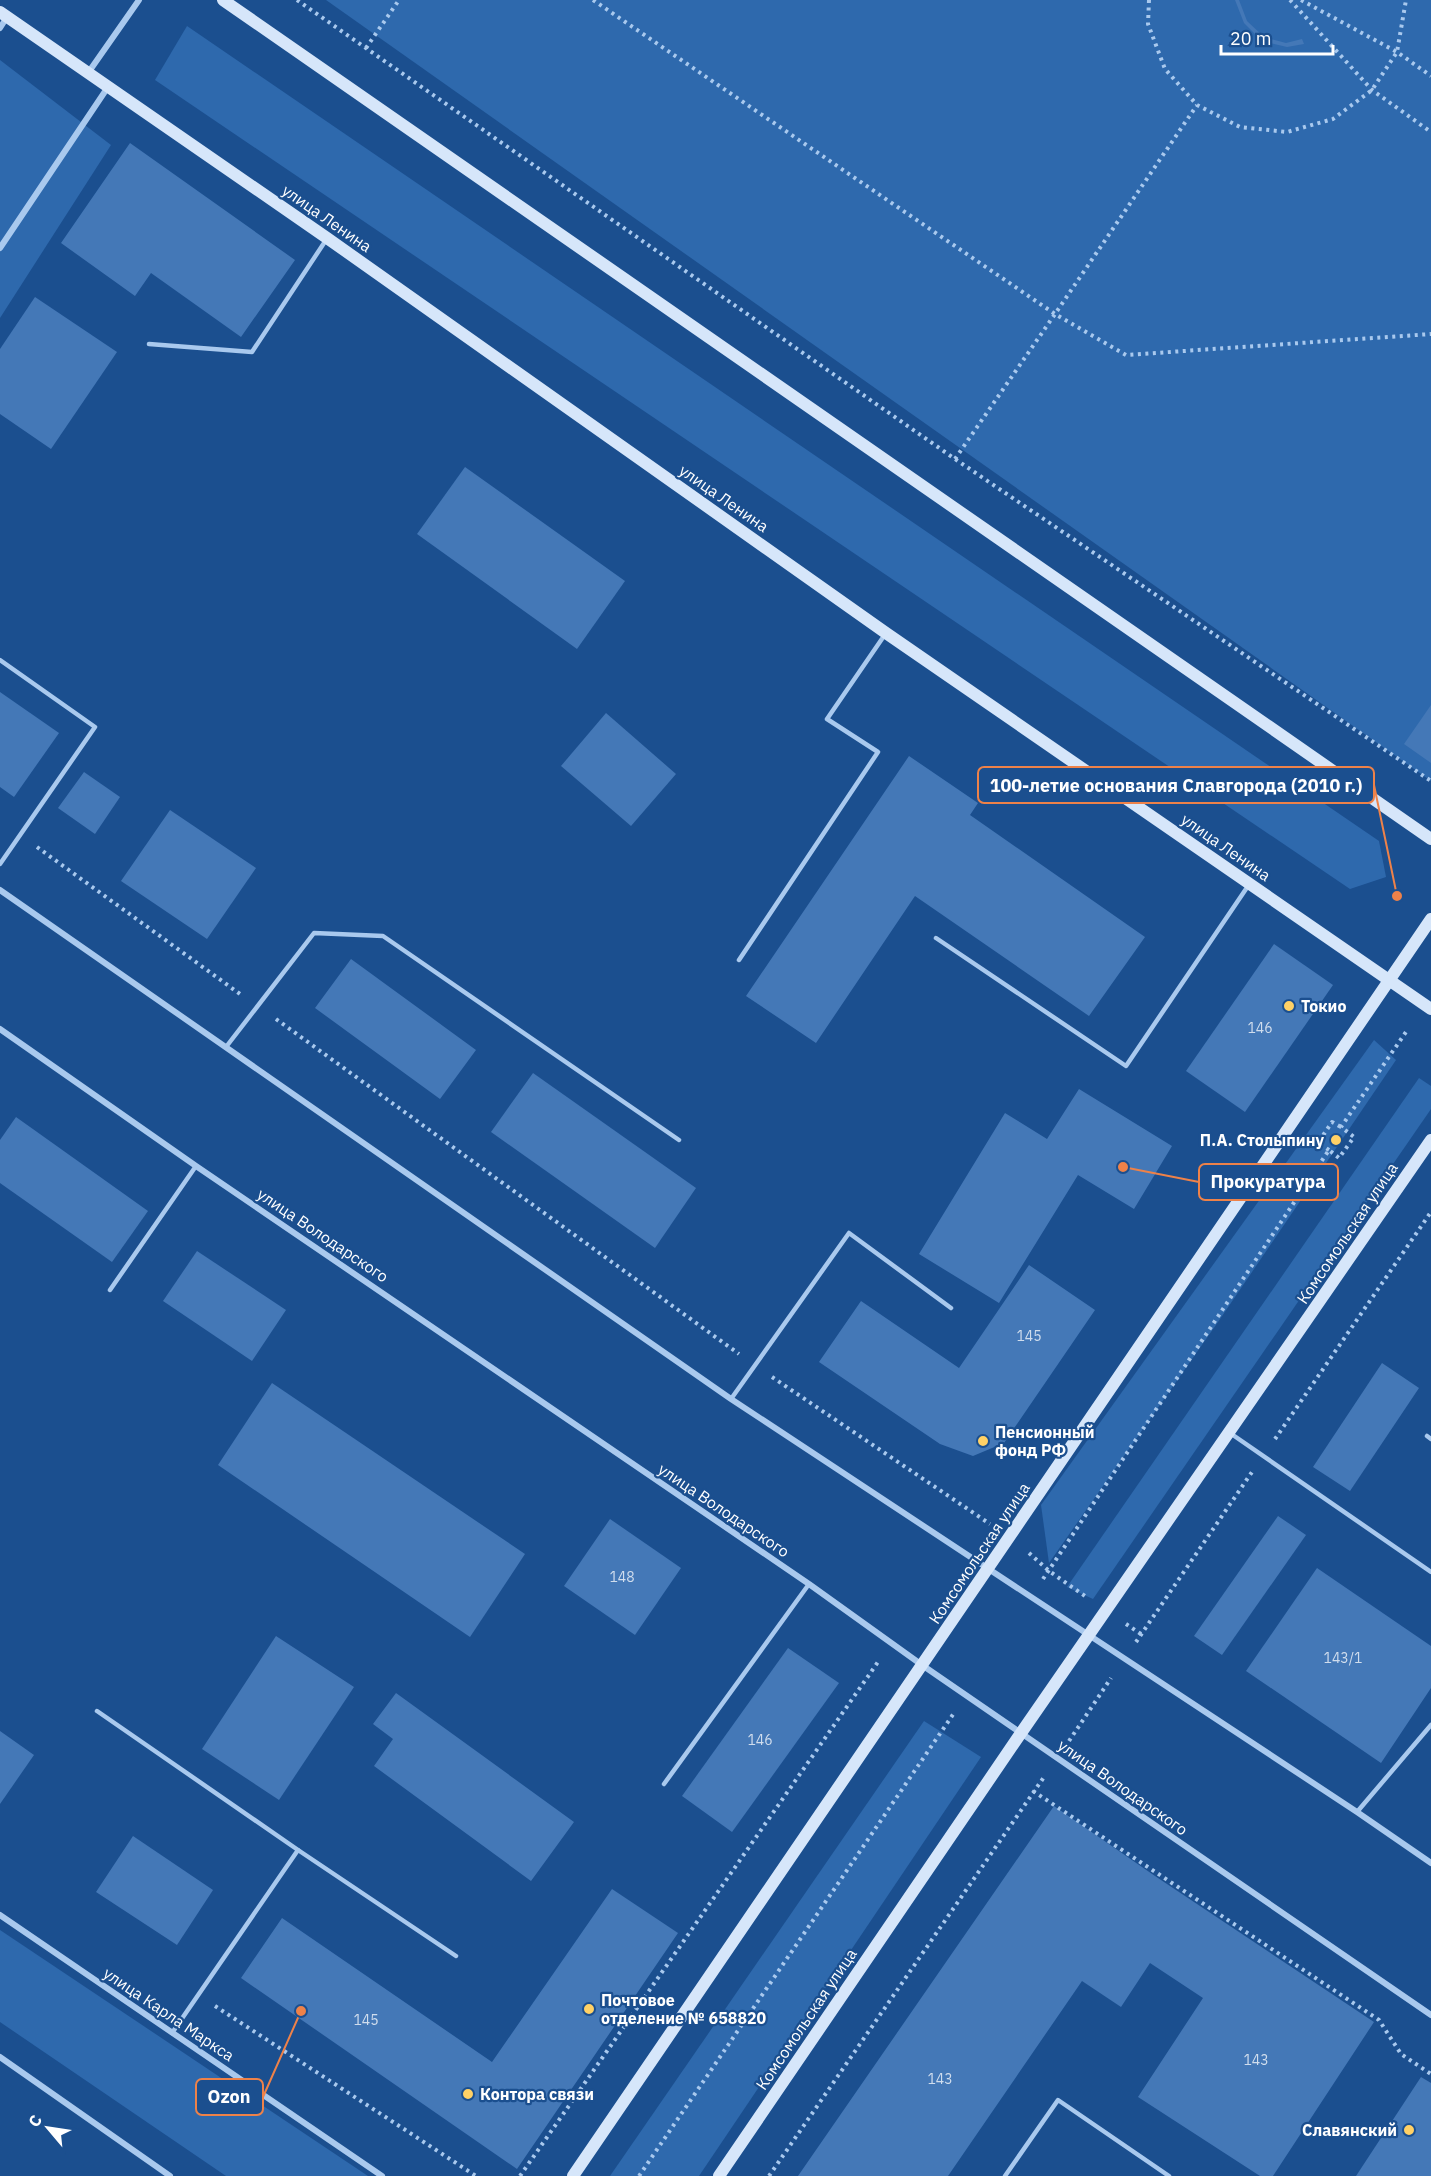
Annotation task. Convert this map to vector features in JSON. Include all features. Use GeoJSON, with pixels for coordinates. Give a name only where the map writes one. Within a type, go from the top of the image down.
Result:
{"type":"FeatureCollection","features":[{"type":"Feature","properties":{"kind":"street"},"geometry":{"type":"LineString","coordinates":[[87,73],[139,0]]}},
{"type":"Feature","properties":{"kind":"street"},"geometry":{"type":"LineString","coordinates":[[223,0],[1431,839]]}},
{"type":"Feature","properties":{"kind":"street"},"geometry":{"type":"LineString","coordinates":[[0,28],[4,15]]}},
{"type":"Feature","properties":{"kind":"street","name":"улица Ленина"},"geometry":{"type":"LineString","coordinates":[[4,15],[327,238],[886,633],[1431,1009]]}},
{"type":"Feature","properties":{"kind":"street"},"geometry":{"type":"LineString","coordinates":[[0,248],[108,87]]}},
{"type":"Feature","properties":{"kind":"street"},"geometry":{"type":"LineString","coordinates":[[0,890],[731,1399],[1431,1863]]}},
{"type":"Feature","properties":{"kind":"street","name":"Комсомольская улица"},"geometry":{"type":"LineString","coordinates":[[573,2176],[1431,919]]}},
{"type":"Feature","properties":{"kind":"street","name":"улица Володарского"},"geometry":{"type":"LineString","coordinates":[[0,1029],[1431,2015]]}},
{"type":"Feature","properties":{"kind":"street","name":"Комсомольская улица"},"geometry":{"type":"LineString","coordinates":[[719,2176],[1021,1733],[1431,1140]]}},
{"type":"Feature","properties":{"kind":"street","name":"улица Карла Маркса"},"geometry":{"type":"LineString","coordinates":[[0,1915],[382,2176]]}},
{"type":"Feature","properties":{"kind":"street"},"geometry":{"type":"LineString","coordinates":[[0,2057],[170,2176]]}},
{"type":"Feature","properties":{"kind":"lane"},"geometry":{"type":"LineString","coordinates":[[149,344],[252,352],[327,238]]}},
{"type":"Feature","properties":{"kind":"lane"},"geometry":{"type":"LineString","coordinates":[[739,960],[878,752],[827,719],[886,633]]}},
{"type":"Feature","properties":{"kind":"lane"},"geometry":{"type":"LineString","coordinates":[[0,660],[95,727],[0,864]]}},
{"type":"Feature","properties":{"kind":"lane"},"geometry":{"type":"LineString","coordinates":[[936,938],[1126,1066],[1250,883]]}},
{"type":"Feature","properties":{"kind":"lane"},"geometry":{"type":"LineString","coordinates":[[226,1047],[314,933],[383,936],[680,1140]]}},
{"type":"Feature","properties":{"kind":"lane"},"geometry":{"type":"LineString","coordinates":[[110,1290],[196,1166]]}},
{"type":"Feature","properties":{"kind":"lane"},"geometry":{"type":"LineString","coordinates":[[731,1399],[849,1233],[951,1308]]}},
{"type":"Feature","properties":{"kind":"lane"},"geometry":{"type":"LineString","coordinates":[[1230,1433],[1431,1572]]}},
{"type":"Feature","properties":{"kind":"lane"},"geometry":{"type":"LineString","coordinates":[[664,1784],[808,1584]]}},
{"type":"Feature","properties":{"kind":"lane"},"geometry":{"type":"LineString","coordinates":[[97,1711],[456,1956]]}},
{"type":"Feature","properties":{"kind":"lane"},"geometry":{"type":"LineString","coordinates":[[1357,1812],[1431,1725]]}},
{"type":"Feature","properties":{"kind":"lane"},"geometry":{"type":"LineString","coordinates":[[172,2033],[298,1850]]}},
{"type":"Feature","properties":{"kind":"lane"},"geometry":{"type":"LineString","coordinates":[[1005,2176],[1058,2100],[1169,2176]]}},
{"type":"Feature","properties":{"kind":"path"},"geometry":{"type":"LineString","coordinates":[[297,0],[954,459],[1431,781]]}},
{"type":"Feature","properties":{"kind":"path"},"geometry":{"type":"LineString","coordinates":[[366,48],[399,0]]}},
{"type":"Feature","properties":{"kind":"path"},"geometry":{"type":"LineString","coordinates":[[593,0],[1055,314],[1126,355],[1431,334]]}},
{"type":"Feature","properties":{"kind":"path"},"geometry":{"type":"LineString","coordinates":[[1149,0],[1148,24],[1165,69],[1197,105],[1239,127],[1287,132],[1333,119],[1372,90],[1397,52],[1406,0]]}},
{"type":"Feature","properties":{"kind":"path"},"geometry":{"type":"LineString","coordinates":[[1290,0],[1372,90],[1431,132]]}},
{"type":"Feature","properties":{"kind":"path"},"geometry":{"type":"LineString","coordinates":[[1300,0],[1397,52],[1431,76]]}},
{"type":"Feature","properties":{"kind":"path"},"geometry":{"type":"LineString","coordinates":[[954,459],[1197,105]]}},
{"type":"Feature","properties":{"kind":"path"},"geometry":{"type":"LineString","coordinates":[[21,834],[754,1365],[1010,1537],[1049,1571],[1141,1634]]}},
{"type":"Feature","properties":{"kind":"path"},"geometry":{"type":"LineString","coordinates":[[1341,1127],[1408,1029]]}},
{"type":"Feature","properties":{"kind":"path"},"geometry":{"type":"LineString","coordinates":[[1332,1122],[1354,1137],[1339,1158],[1329,1150],[1318,1143],[1332,1122]]}},
{"type":"Feature","properties":{"kind":"path"},"geometry":{"type":"LineString","coordinates":[[1031,1597],[1329,1150]]}},
{"type":"Feature","properties":{"kind":"path"},"geometry":{"type":"LineString","coordinates":[[769,2176],[1431,1212]]}},
{"type":"Feature","properties":{"kind":"path"},"geometry":{"type":"LineString","coordinates":[[520,2176],[891,1642]]}},
{"type":"Feature","properties":{"kind":"path"},"geometry":{"type":"LineString","coordinates":[[639,2176],[966,1695]]}},
{"type":"Feature","properties":{"kind":"path"},"geometry":{"type":"LineString","coordinates":[[1033,1791],[1379,2020],[1401,2054],[1431,2074]]}},
{"type":"Feature","properties":{"kind":"path"},"geometry":{"type":"LineString","coordinates":[[198,1995],[476,2176]]}},
{"type":"Feature","properties":{"kind":"shaded area"},"geometry":{"type":"Polygon","coordinates":[[[326,0],[1431,0],[1431,781],[326,0]]]}},
{"type":"Feature","properties":{"kind":"shaded area"},"geometry":{"type":"Polygon","coordinates":[[[187,26],[1379,841],[1386,877],[1350,889],[155,80],[187,26]]]}},
{"type":"Feature","properties":{"kind":"shaded area"},"geometry":{"type":"Polygon","coordinates":[[[0,60],[111,145],[0,318],[0,60]]]}},
{"type":"Feature","properties":{"kind":"shaded area"},"geometry":{"type":"Polygon","coordinates":[[[1374,1040],[1396,1060],[1218,1322],[1049,1563],[1041,1505],[1374,1040]]]}},
{"type":"Feature","properties":{"kind":"shaded area"},"geometry":{"type":"Polygon","coordinates":[[[1419,1078],[1431,1086],[1431,1109],[1093,1599],[1067,1587],[1419,1078]]]}},
{"type":"Feature","properties":{"kind":"shaded area"},"geometry":{"type":"Polygon","coordinates":[[[924,1721],[981,1757],[699,2176],[610,2176],[924,1721]]]}},
{"type":"Feature","properties":{"kind":"shaded area"},"geometry":{"type":"Polygon","coordinates":[[[0,1930],[368,2176],[226,2176],[0,2022],[0,1930]]]}},
{"type":"Feature","properties":{"kind":"building"},"geometry":{"type":"Polygon","coordinates":[[[1235,0],[1239,0],[1247,21],[1264,37],[1286,43],[1302,39],[1304,44],[1287,47],[1262,41],[1244,23],[1235,0]]]}},
{"type":"Feature","properties":{"kind":"building"},"geometry":{"type":"Polygon","coordinates":[[[130,143],[295,260],[241,337],[151,273],[135,296],[61,243],[130,143]]]}},
{"type":"Feature","properties":{"kind":"building"},"geometry":{"type":"Polygon","coordinates":[[[35,297],[117,352],[51,449],[0,414],[0,349],[35,297]]]}},
{"type":"Feature","properties":{"kind":"building"},"geometry":{"type":"Polygon","coordinates":[[[465,467],[625,581],[577,649],[417,534],[465,467]]]}},
{"type":"Feature","properties":{"kind":"building"},"geometry":{"type":"Polygon","coordinates":[[[0,692],[59,733],[14,797],[0,787],[0,692]]]}},
{"type":"Feature","properties":{"kind":"building"},"geometry":{"type":"Polygon","coordinates":[[[1431,705],[1431,763],[1404,744],[1431,705]]]}},
{"type":"Feature","properties":{"kind":"building"},"geometry":{"type":"Polygon","coordinates":[[[606,713],[676,774],[631,826],[561,766],[606,713]]]}},
{"type":"Feature","properties":{"kind":"building"},"geometry":{"type":"Polygon","coordinates":[[[909,756],[978,803],[970,815],[1145,937],[1089,1016],[915,896],[816,1043],[746,996],[909,756]]]}},
{"type":"Feature","properties":{"kind":"building"},"geometry":{"type":"Polygon","coordinates":[[[84,772],[120,797],[95,834],[58,808],[84,772]]]}},
{"type":"Feature","properties":{"kind":"building"},"geometry":{"type":"Polygon","coordinates":[[[170,810],[256,868],[207,939],[121,881],[170,810]]]}},
{"type":"Feature","properties":{"kind":"building"},"geometry":{"type":"Polygon","coordinates":[[[1274,944],[1333,985],[1245,1112],[1186,1071],[1274,944]]]}},
{"type":"Feature","properties":{"kind":"building"},"geometry":{"type":"Polygon","coordinates":[[[351,959],[476,1050],[440,1099],[315,1008],[351,959]]]}},
{"type":"Feature","properties":{"kind":"building"},"geometry":{"type":"Polygon","coordinates":[[[533,1073],[696,1188],[655,1248],[491,1132],[533,1073]]]}},
{"type":"Feature","properties":{"kind":"building"},"geometry":{"type":"Polygon","coordinates":[[[1079,1089],[1172,1146],[1134,1209],[1078,1175],[999,1303],[919,1254],[1005,1113],[1047,1139],[1079,1089]]]}},
{"type":"Feature","properties":{"kind":"building"},"geometry":{"type":"Polygon","coordinates":[[[16,1117],[148,1211],[112,1262],[0,1183],[0,1140],[16,1117]]]}},
{"type":"Feature","properties":{"kind":"building"},"geometry":{"type":"Polygon","coordinates":[[[197,1251],[286,1310],[252,1361],[163,1301],[197,1251]]]}},
{"type":"Feature","properties":{"kind":"building"},"geometry":{"type":"Polygon","coordinates":[[[1029,1265],[1095,1310],[1004,1443],[973,1456],[940,1444],[819,1362],[861,1301],[959,1368],[1029,1265]]]}},
{"type":"Feature","properties":{"kind":"building"},"geometry":{"type":"Polygon","coordinates":[[[1382,1363],[1419,1388],[1350,1491],[1313,1467],[1382,1363]]]}},
{"type":"Feature","properties":{"kind":"building"},"geometry":{"type":"Polygon","coordinates":[[[272,1383],[525,1554],[470,1637],[218,1465],[272,1383]]]}},
{"type":"Feature","properties":{"kind":"building"},"geometry":{"type":"Polygon","coordinates":[[[1278,1516],[1306,1535],[1222,1655],[1194,1636],[1278,1516]]]}},
{"type":"Feature","properties":{"kind":"building"},"geometry":{"type":"Polygon","coordinates":[[[610,1519],[681,1568],[635,1635],[564,1586],[610,1519]]]}},
{"type":"Feature","properties":{"kind":"building"},"geometry":{"type":"Polygon","coordinates":[[[1317,1568],[1431,1646],[1431,1688],[1381,1763],[1246,1671],[1317,1568]]]}},
{"type":"Feature","properties":{"kind":"building"},"geometry":{"type":"Polygon","coordinates":[[[276,1636],[354,1687],[279,1800],[202,1749],[276,1636]]]}},
{"type":"Feature","properties":{"kind":"building"},"geometry":{"type":"Polygon","coordinates":[[[788,1648],[839,1683],[732,1832],[682,1796],[788,1648]]]}},
{"type":"Feature","properties":{"kind":"building"},"geometry":{"type":"Polygon","coordinates":[[[396,1693],[574,1822],[531,1881],[374,1766],[393,1739],[373,1724],[396,1693]]]}},
{"type":"Feature","properties":{"kind":"building"},"geometry":{"type":"Polygon","coordinates":[[[0,1731],[34,1755],[0,1804],[0,1731]]]}},
{"type":"Feature","properties":{"kind":"building"},"geometry":{"type":"Polygon","coordinates":[[[1054,1806],[1374,2022],[1273,2176],[1260,2176],[1138,2097],[1203,1998],[1150,1963],[1121,2007],[1082,1981],[948,2176],[798,2176],[1054,1806]]]}},
{"type":"Feature","properties":{"kind":"building"},"geometry":{"type":"Polygon","coordinates":[[[133,1836],[213,1890],[177,1945],[96,1892],[133,1836]]]}},
{"type":"Feature","properties":{"kind":"building"},"geometry":{"type":"Polygon","coordinates":[[[612,1889],[678,1933],[517,2169],[241,1978],[282,1918],[492,2062],[612,1889]]]}},
{"type":"Feature","properties":{"kind":"building","name":"Славянский"},"geometry":{"type":"Polygon","coordinates":[[[1421,2077],[1431,2083],[1431,2176],[1356,2176],[1421,2077]]]}},
{"type":"Feature","properties":{"kind":"place","name":"100-летие основания Славгорода (2010 г.)"},"geometry":{"type":"Point","coordinates":[1397,896]}},
{"type":"Feature","properties":{"kind":"place","name":"Токио"},"geometry":{"type":"Point","coordinates":[1289,1006]}},
{"type":"Feature","properties":{"kind":"place","name":"П.А. Столыпину"},"geometry":{"type":"Point","coordinates":[1336,1140]}},
{"type":"Feature","properties":{"kind":"place","name":"Прокуратура"},"geometry":{"type":"Point","coordinates":[1123,1167]}},
{"type":"Feature","properties":{"kind":"place","name":"Пенсионный фонд РФ"},"geometry":{"type":"Point","coordinates":[983,1441]}},
{"type":"Feature","properties":{"kind":"place","name":"Почтовое отделение № 658820"},"geometry":{"type":"Point","coordinates":[589,2009]}},
{"type":"Feature","properties":{"kind":"place","name":"Ozon"},"geometry":{"type":"Point","coordinates":[301,2011]}},
{"type":"Feature","properties":{"kind":"place","name":"Контора связи"},"geometry":{"type":"Point","coordinates":[468,2094]}},
{"type":"Feature","properties":{"kind":"place","name":"Славянский"},"geometry":{"type":"Point","coordinates":[1409,2130]}}]}
